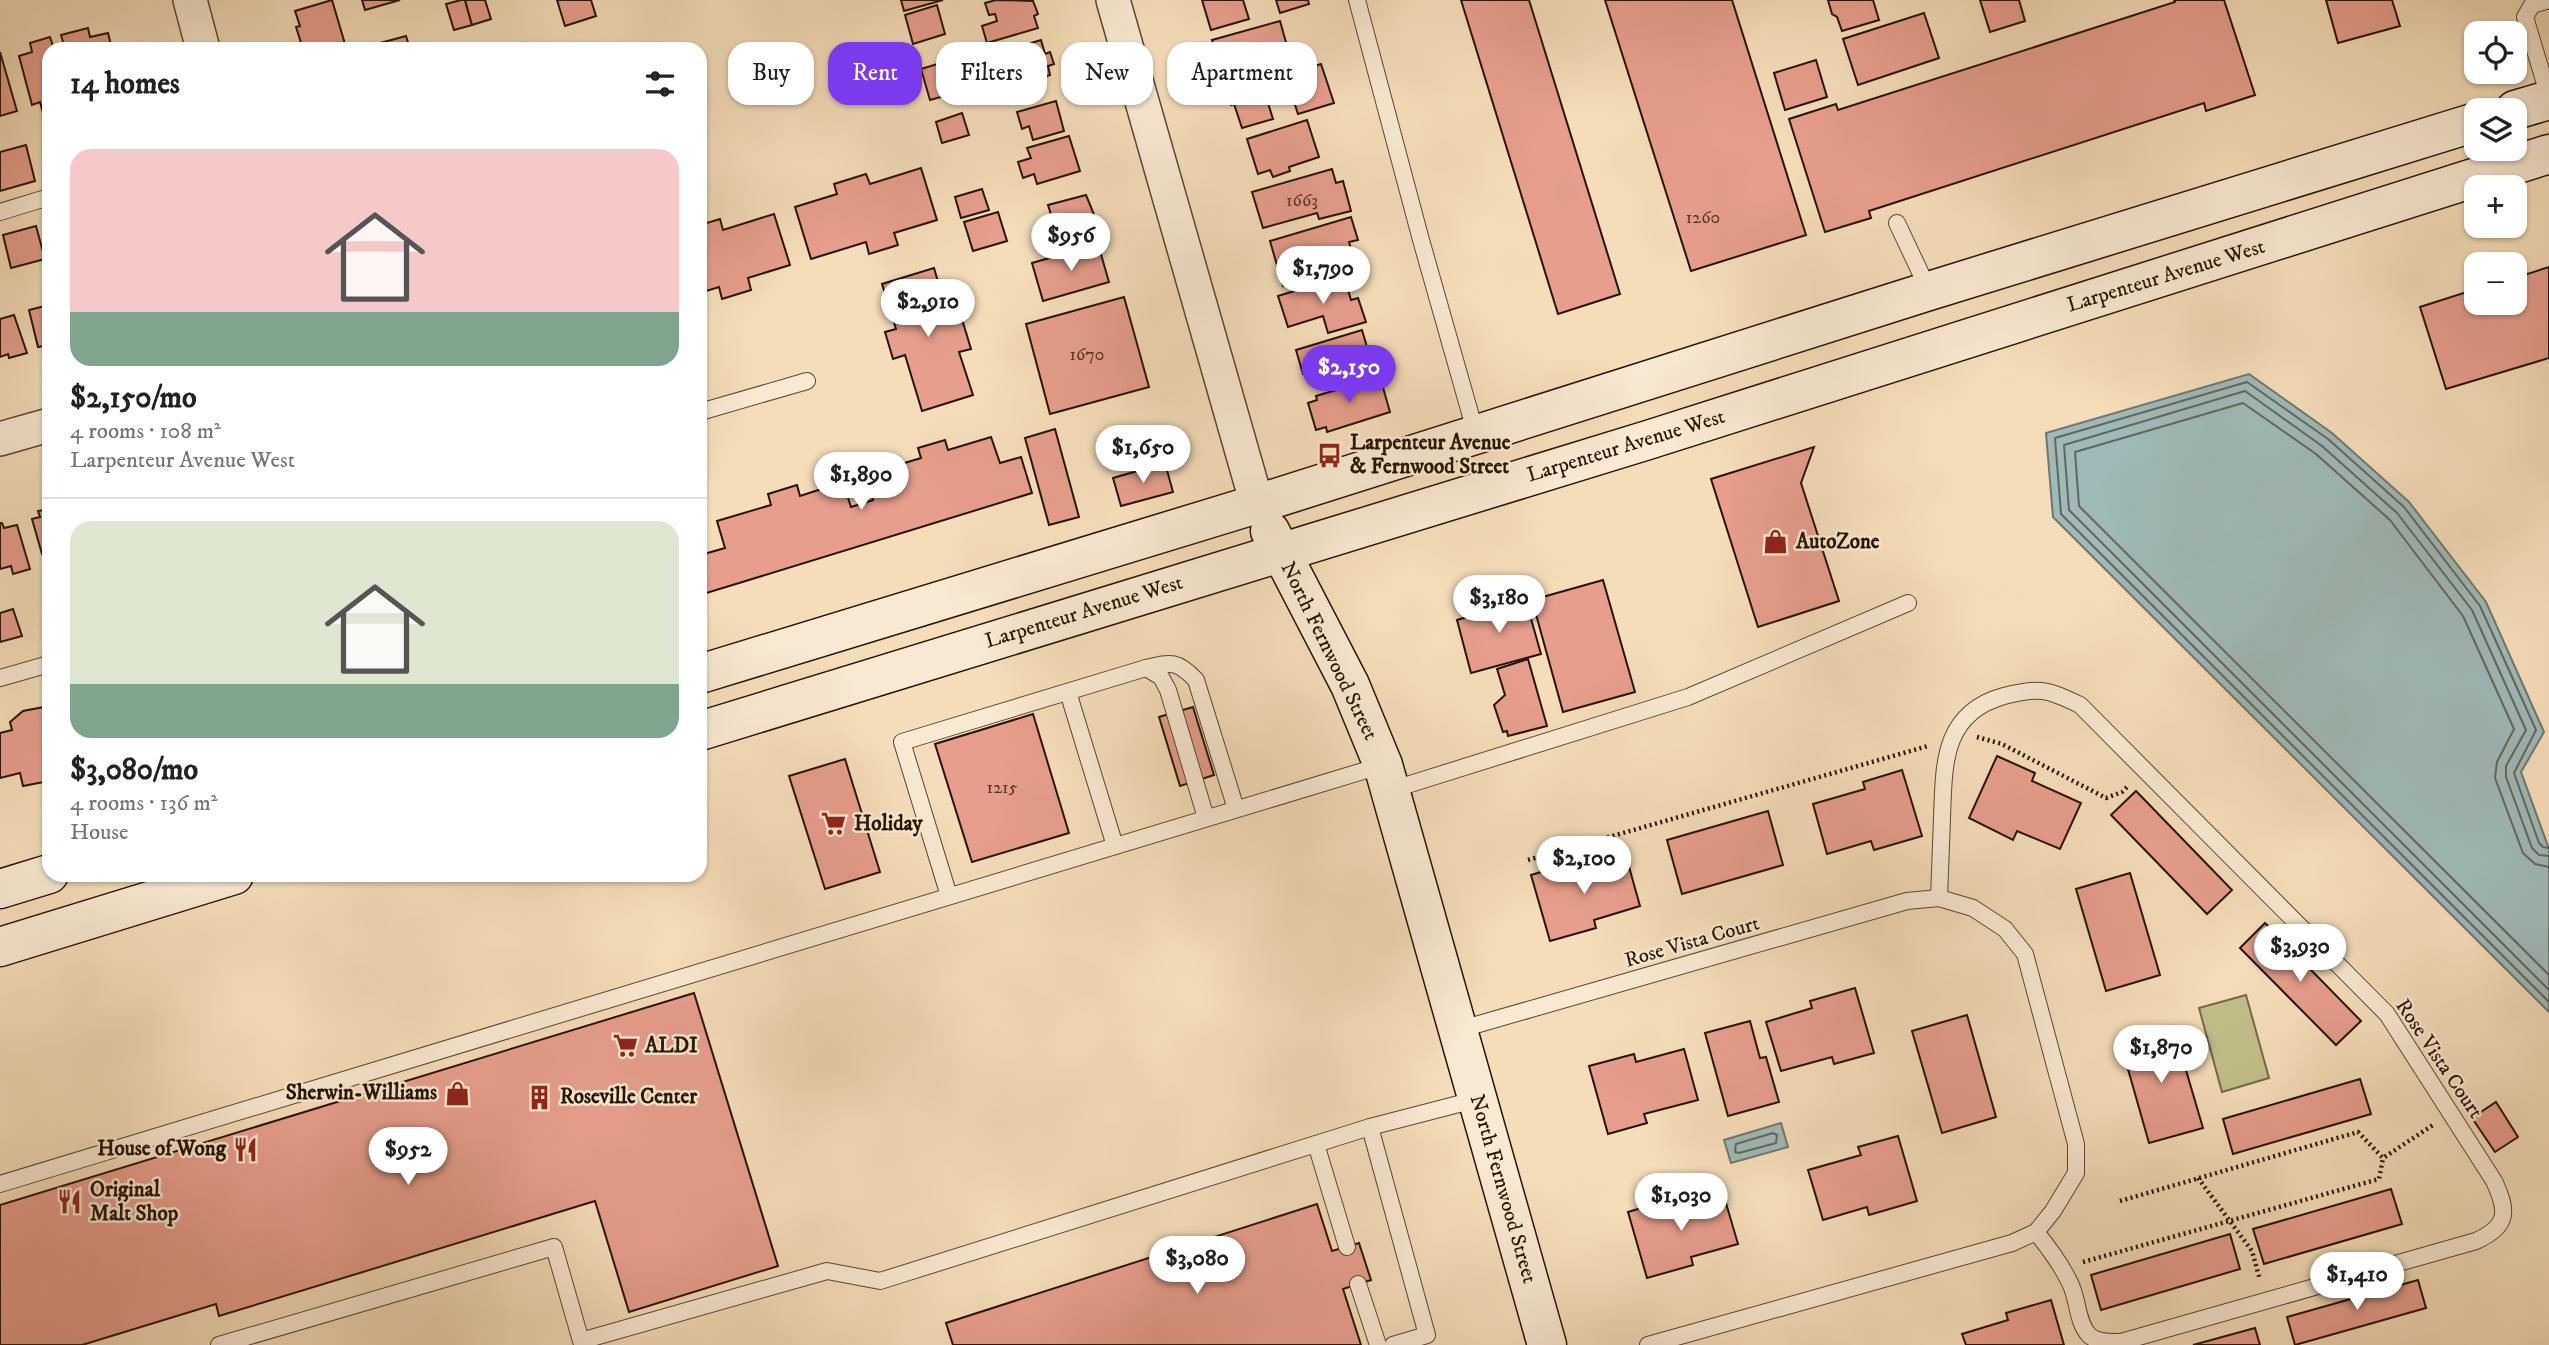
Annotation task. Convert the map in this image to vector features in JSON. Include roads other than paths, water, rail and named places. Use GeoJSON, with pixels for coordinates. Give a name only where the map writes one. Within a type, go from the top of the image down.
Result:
{"type":"FeatureCollection","features":[{"type":"Feature","properties":{"kind":"main road"},"geometry":{"type":"LineString","coordinates":[[2527,106],[2549,98]]}},
{"type":"Feature","properties":{"kind":"main road"},"geometry":{"type":"LineString","coordinates":[[707,672],[1258,504],[1929,291],[2464,126]]}},
{"type":"Feature","properties":{"kind":"main road","name":"Larpenteur Avenue West"},"geometry":{"type":"LineString","coordinates":[[707,729],[1648,440],[2549,155]]}},
{"type":"Feature","properties":{"kind":"main road","name":"North Fernwood Street"},"geometry":{"type":"LineString","coordinates":[[1258,504],[1350,685],[1387,778],[1547,1345]]}},
{"type":"Feature","properties":{"kind":"main road"},"geometry":{"type":"LineString","coordinates":[[0,889],[42,876]]}},
{"type":"Feature","properties":{"kind":"main road"},"geometry":{"type":"LineString","coordinates":[[0,947],[211,882]]}},
{"type":"Feature","properties":{"kind":"street"},"geometry":{"type":"LineString","coordinates":[[190,0],[201,42]]}},
{"type":"Feature","properties":{"kind":"street","name":"North Fernwood Street"},"geometry":{"type":"LineString","coordinates":[[1113,0],[1258,504]]}},
{"type":"Feature","properties":{"kind":"street"},"geometry":{"type":"LineString","coordinates":[[0,439],[42,427]]}},
{"type":"Feature","properties":{"kind":"lane"},"geometry":{"type":"LineString","coordinates":[[1357,0],[1417,227],[1476,434]]}},
{"type":"Feature","properties":{"kind":"lane"},"geometry":{"type":"LineString","coordinates":[[2549,0],[2532,5],[2525,17],[2549,98]]}},
{"type":"Feature","properties":{"kind":"lane"},"geometry":{"type":"LineString","coordinates":[[0,212],[42,199]]}},
{"type":"Feature","properties":{"kind":"lane"},"geometry":{"type":"LineString","coordinates":[[1897,223],[1929,291]]}},
{"type":"Feature","properties":{"kind":"lane"},"geometry":{"type":"LineString","coordinates":[[707,410],[807,381]]}},
{"type":"Feature","properties":{"kind":"lane"},"geometry":{"type":"LineString","coordinates":[[0,1184],[1236,809],[1387,778],[1688,698],[1908,603]]}},
{"type":"Feature","properties":{"kind":"lane"},"geometry":{"type":"LineString","coordinates":[[949,896],[902,742],[1146,668],[1170,663],[1183,667],[1196,680],[1236,809]]}},
{"type":"Feature","properties":{"kind":"lane"},"geometry":{"type":"LineString","coordinates":[[0,678],[42,666]]}},
{"type":"Feature","properties":{"kind":"lane"},"geometry":{"type":"LineString","coordinates":[[1146,668],[1161,677],[1168,690],[1206,818]]}},
{"type":"Feature","properties":{"kind":"lane","name":"Rose Vista Court"},"geometry":{"type":"LineString","coordinates":[[1458,1030],[1907,901],[1939,898],[1973,908],[2005,929],[2025,954],[2076,1143],[2076,1173],[2053,1211],[2036,1232],[2072,1285],[2083,1323],[2090,1336],[2104,1342],[2121,1342],[2476,1241],[2495,1232],[2504,1216],[2503,1199],[2387,1014],[2080,705],[2049,690],[2020,692],[1992,699],[1970,713],[1950,740],[1944,762],[1939,898]]}},
{"type":"Feature","properties":{"kind":"lane"},"geometry":{"type":"LineString","coordinates":[[1068,692],[1115,846]]}},
{"type":"Feature","properties":{"kind":"lane"},"geometry":{"type":"LineString","coordinates":[[219,1345],[554,1247],[581,1341],[827,1271],[880,1281],[1370,1127],[1478,1099]]}},
{"type":"Feature","properties":{"kind":"lane"},"geometry":{"type":"LineString","coordinates":[[1370,1127],[1427,1335],[1393,1345]]}},
{"type":"Feature","properties":{"kind":"lane"},"geometry":{"type":"LineString","coordinates":[[1315,1144],[1347,1247]]}},
{"type":"Feature","properties":{"kind":"lane"},"geometry":{"type":"LineString","coordinates":[[1648,1345],[2012,1243],[2036,1232]]}},
{"type":"Feature","properties":{"kind":"lane"},"geometry":{"type":"LineString","coordinates":[[1359,1284],[1378,1345]]}},
{"type":"Feature","properties":{"kind":"water"},"geometry":{"type":"Polygon","coordinates":[[[2249,374],[2332,433],[2409,502],[2486,602],[2544,732],[2521,772],[2549,849],[2549,1012],[2053,517],[2046,433],[2249,374]]]}},
{"type":"Feature","properties":{"kind":"water"},"geometry":{"type":"Polygon","coordinates":[[[1781,1123],[1788,1147],[1731,1163],[1724,1140],[1781,1123]]]}},
{"type":"Feature","properties":{"kind":"place","name":"Larpenteur Avenue & Fernwood Street"},"geometry":{"type":"Point","coordinates":[1330,455]}},
{"type":"Feature","properties":{"kind":"place","name":"AutoZone"},"geometry":{"type":"Point","coordinates":[1776,542]}},
{"type":"Feature","properties":{"kind":"place","name":"Holiday"},"geometry":{"type":"Point","coordinates":[834,824]}},
{"type":"Feature","properties":{"kind":"place","name":"ALDI"},"geometry":{"type":"Point","coordinates":[625,1046]}},
{"type":"Feature","properties":{"kind":"place","name":"Sherwin-Williams"},"geometry":{"type":"Point","coordinates":[457,1093]}},
{"type":"Feature","properties":{"kind":"place","name":"Roseville Center"},"geometry":{"type":"Point","coordinates":[540,1097]}},
{"type":"Feature","properties":{"kind":"place","name":"House of Wong"},"geometry":{"type":"Point","coordinates":[246,1149]}},
{"type":"Feature","properties":{"kind":"place","name":"Original Malt Shop"},"geometry":{"type":"Point","coordinates":[70,1202]}}]}
